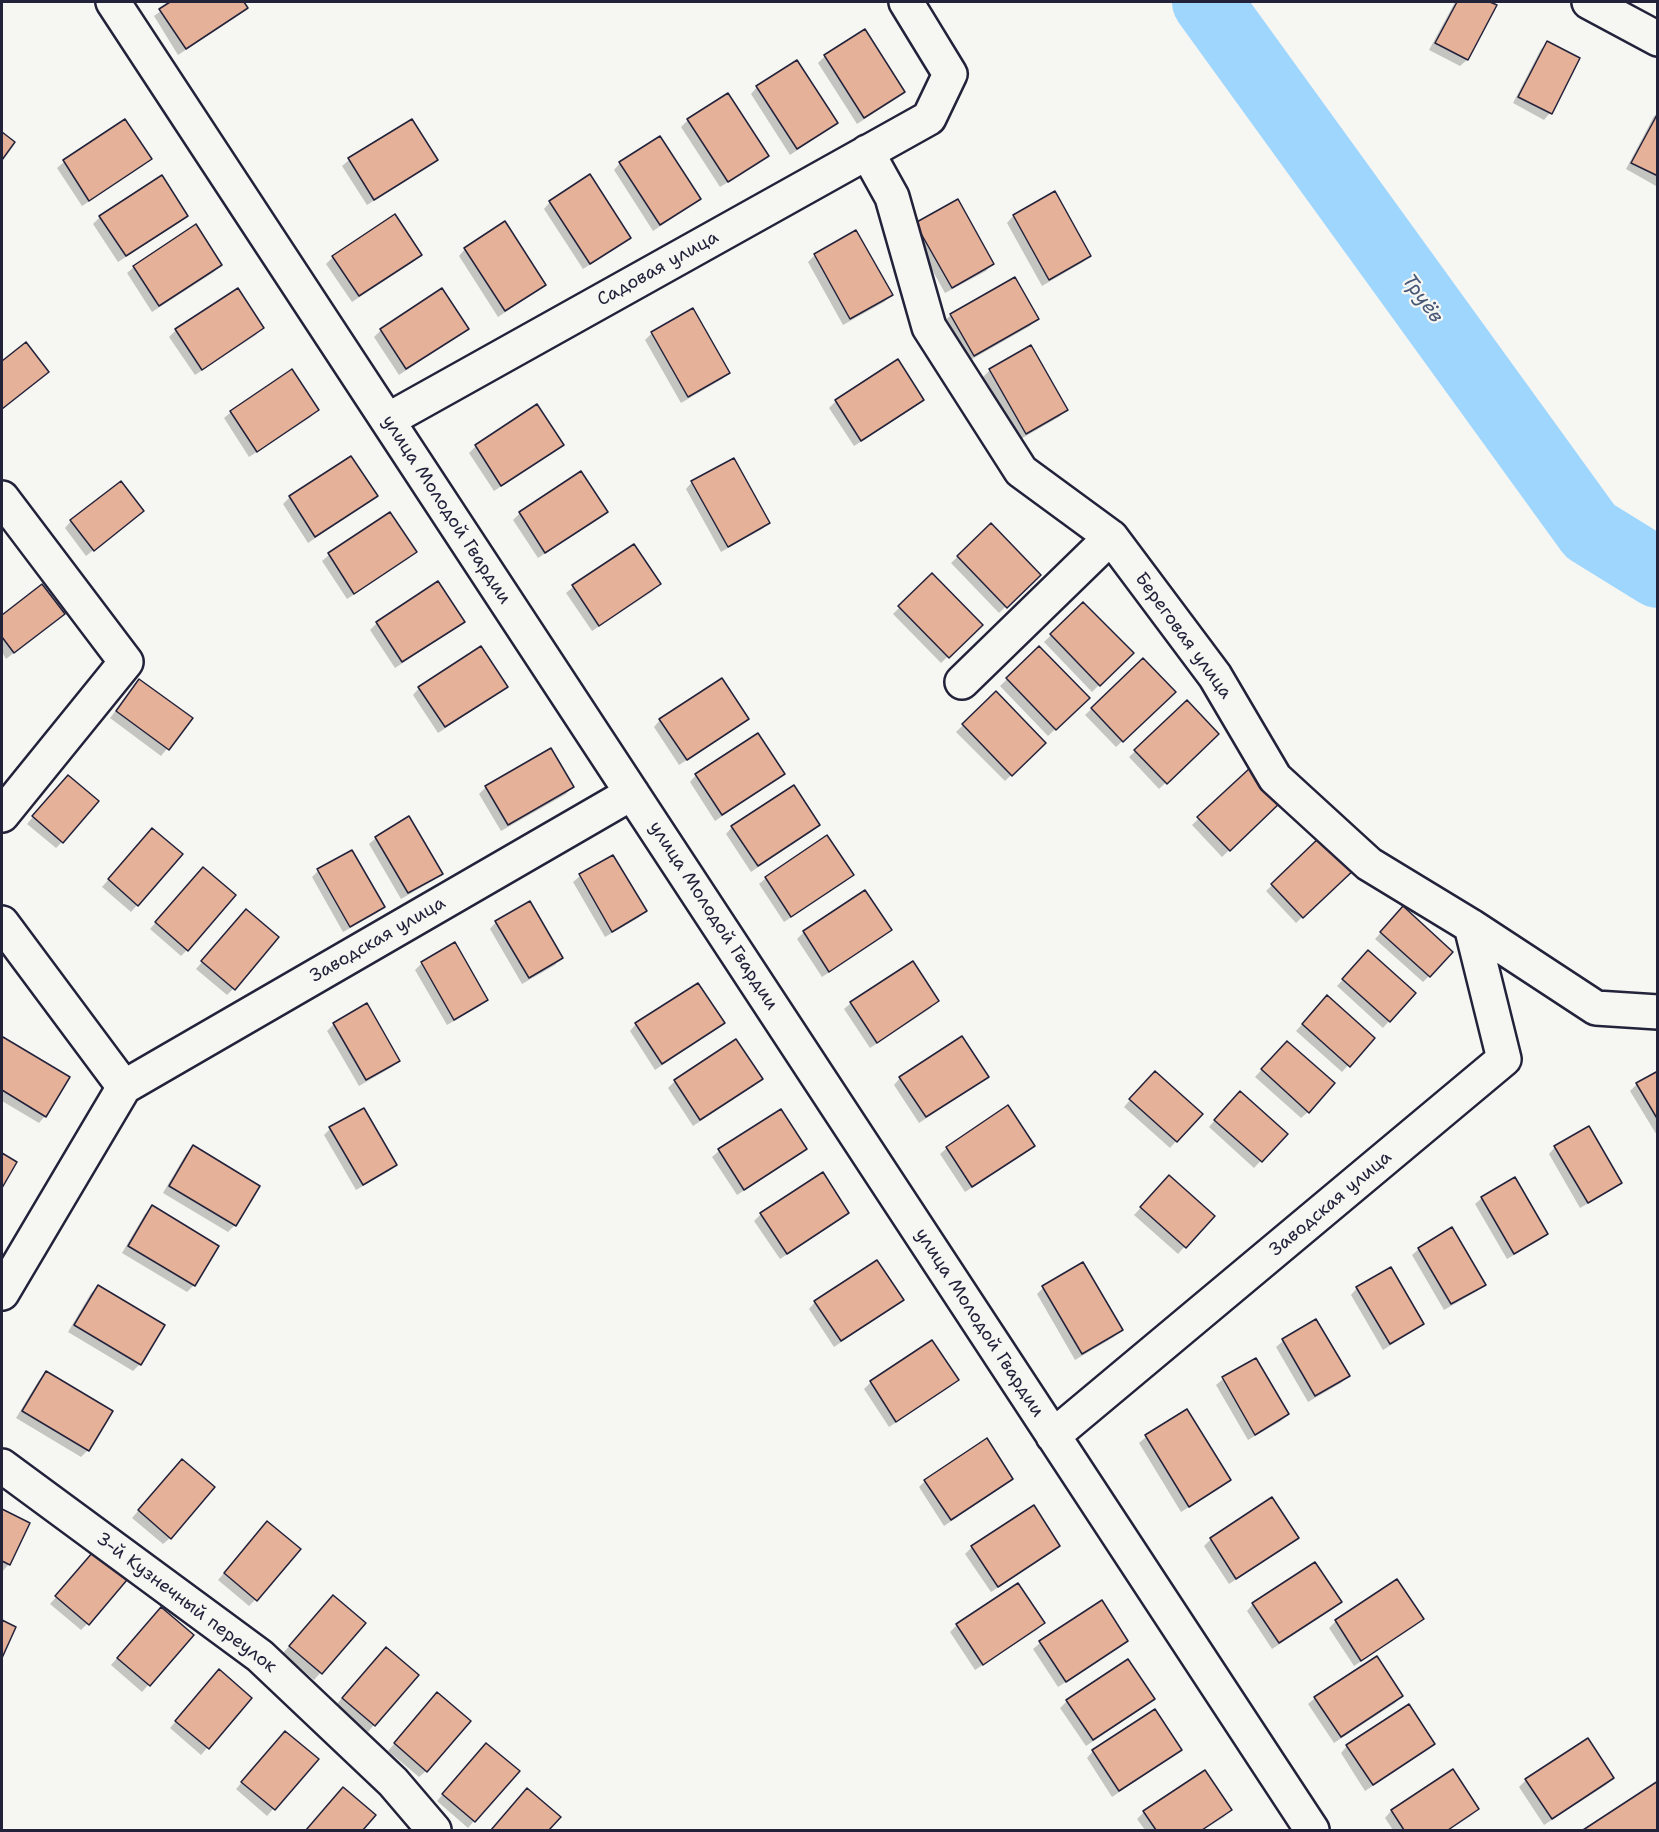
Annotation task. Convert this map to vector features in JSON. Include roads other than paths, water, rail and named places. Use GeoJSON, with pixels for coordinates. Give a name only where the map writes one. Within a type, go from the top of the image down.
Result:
{"type":"FeatureCollection","features":[{"type":"Feature","properties":{"kind":"street","name":"улица Молодой Гвардии"},"geometry":{"type":"LineString","coordinates":[[114,2],[1312,1830]]}},
{"type":"Feature","properties":{"kind":"street","name":"Садовая улица"},"geometry":{"type":"LineString","coordinates":[[388,420],[929,118],[950,74],[906,2]]}},
{"type":"Feature","properties":{"kind":"street"},"geometry":{"type":"LineString","coordinates":[[1589,2],[1658,39]]}},
{"type":"Feature","properties":{"kind":"street","name":"Береговая улица"},"geometry":{"type":"LineString","coordinates":[[867,152],[892,196],[929,327],[1021,471],[1111,537],[1215,676],[1275,778],[1369,864],[1471,926],[1596,1008],[1658,1012]]}},
{"type":"Feature","properties":{"kind":"street"},"geometry":{"type":"LineString","coordinates":[[2,498],[126,662],[2,815]]}},
{"type":"Feature","properties":{"kind":"street"},"geometry":{"type":"LineString","coordinates":[[962,682],[1111,537]]}},
{"type":"Feature","properties":{"kind":"street","name":"Заводская улица"},"geometry":{"type":"LineString","coordinates":[[2,1293],[124,1087],[632,792]]}},
{"type":"Feature","properties":{"kind":"street"},"geometry":{"type":"LineString","coordinates":[[2,923],[124,1087]]}},
{"type":"Feature","properties":{"kind":"street","name":"Заводская улица"},"geometry":{"type":"LineString","coordinates":[[1053,1436],[1504,1059],[1471,926]]}},
{"type":"Feature","properties":{"kind":"street","name":"3-й Кузнечный переулок"},"geometry":{"type":"LineString","coordinates":[[2,1466],[260,1656],[393,1782],[434,1830]]}},
{"type":"Feature","properties":{"kind":"waterway","name":"Труёв"},"geometry":{"type":"LineString","coordinates":[[1207,2],[1590,531],[1658,573]]}}]}
